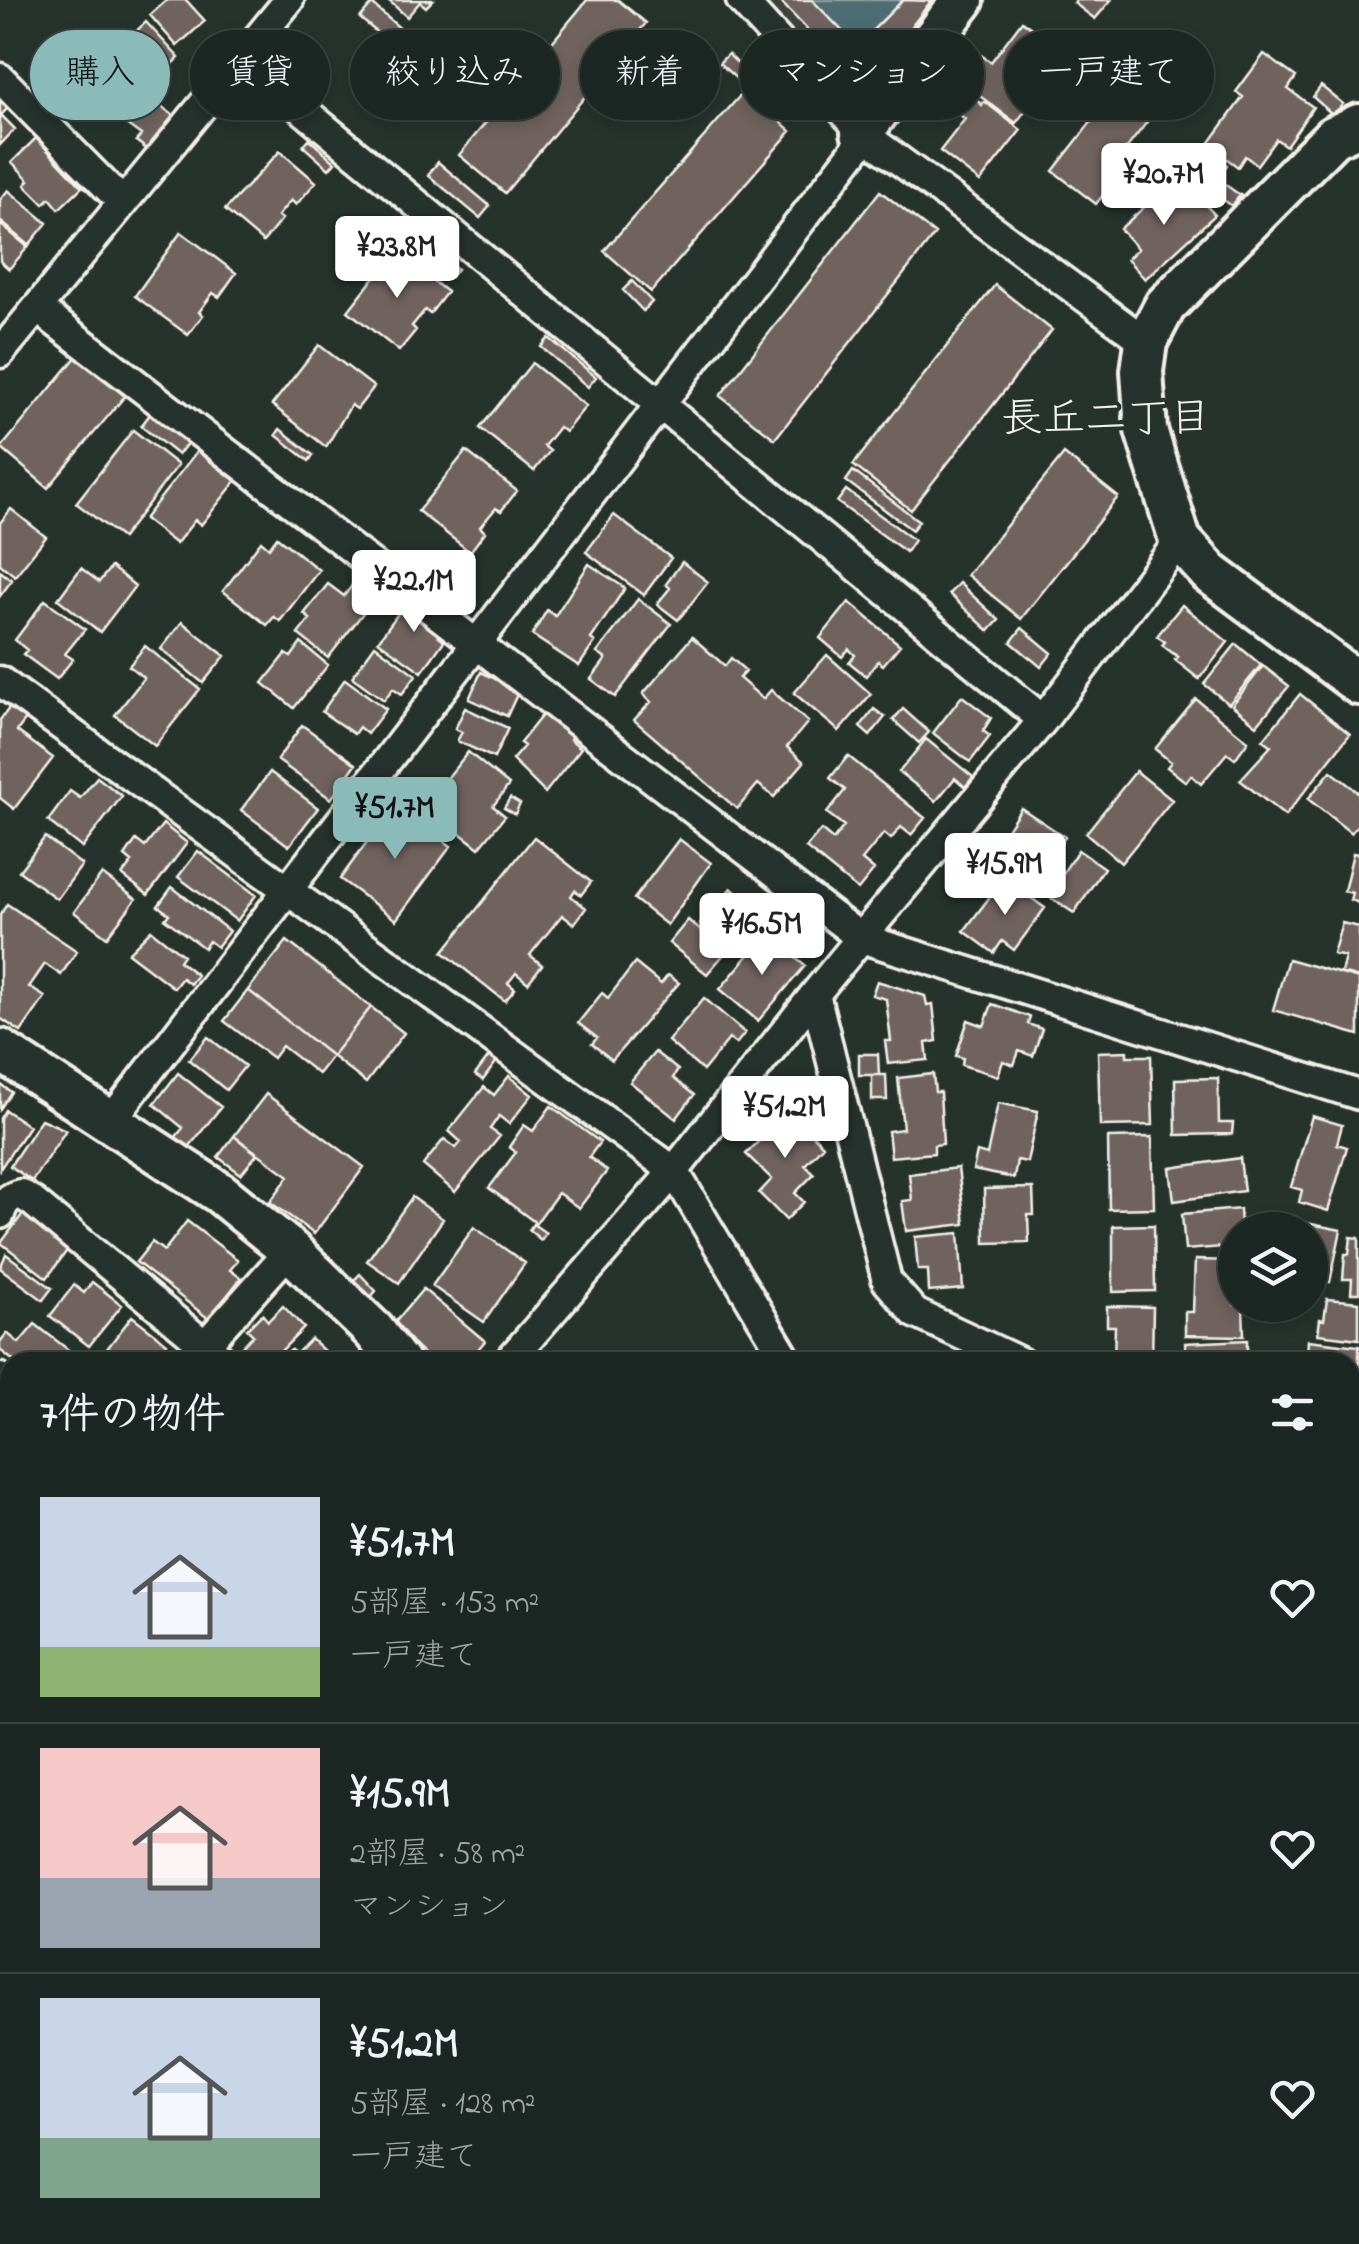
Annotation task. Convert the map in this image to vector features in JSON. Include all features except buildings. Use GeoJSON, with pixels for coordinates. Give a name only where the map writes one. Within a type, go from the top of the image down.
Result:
{"type":"FeatureCollection","features":[{"type":"Feature","properties":{"kind":"street"},"geometry":{"type":"LineString","coordinates":[[265,30],[290,0]]}},
{"type":"Feature","properties":{"kind":"street"},"geometry":{"type":"LineString","coordinates":[[741,0],[864,134],[1146,342]]}},
{"type":"Feature","properties":{"kind":"street"},"geometry":{"type":"LineString","coordinates":[[109,1123],[660,405],[963,0]]}},
{"type":"Feature","properties":{"kind":"street"},"geometry":{"type":"LineString","coordinates":[[0,78],[123,203]]}},
{"type":"Feature","properties":{"kind":"street"},"geometry":{"type":"LineString","coordinates":[[0,353],[191,120]]}},
{"type":"Feature","properties":{"kind":"street"},"geometry":{"type":"LineString","coordinates":[[315,120],[1043,720]]}},
{"type":"Feature","properties":{"kind":"street"},"geometry":{"type":"LineString","coordinates":[[1359,125],[1332,137],[1164,306],[1146,342],[1142,371],[1146,430],[1180,540],[1210,572],[1359,684]]}},
{"type":"Feature","properties":{"kind":"street"},"geometry":{"type":"LineString","coordinates":[[36,308],[861,938],[1359,1094]]}},
{"type":"Feature","properties":{"kind":"street"},"geometry":{"type":"LineString","coordinates":[[517,1352],[674,1172],[815,994],[1043,720],[1180,540]]}},
{"type":"Feature","properties":{"kind":"street"},"geometry":{"type":"LineString","coordinates":[[0,680],[674,1172],[782,1352]]}},
{"type":"Feature","properties":{"kind":"street"},"geometry":{"type":"LineString","coordinates":[[815,994],[887,1281],[915,1313],[999,1352]]}},
{"type":"Feature","properties":{"kind":"street"},"geometry":{"type":"LineString","coordinates":[[0,1050],[220,1192],[290,1250],[374,1331],[390,1352]]}},
{"type":"Feature","properties":{"kind":"street"},"geometry":{"type":"LineString","coordinates":[[0,1214],[4,1203],[21,1194],[214,1352]]}},
{"type":"Feature","properties":{"kind":"street"},"geometry":{"type":"LineString","coordinates":[[217,1352],[290,1250]]}},
{"type":"Feature","properties":{"kind":"shaded area"},"geometry":{"type":"Polygon","coordinates":[[[762,0],[934,0],[911,30],[789,30],[762,0]]]}},
{"type":"Feature","properties":{"kind":"water"},"geometry":{"type":"Polygon","coordinates":[[[812,0],[903,0],[873,30],[841,30],[812,0]]]}},
{"type":"Feature","properties":{"kind":"district","name":"長丘二丁目"},"geometry":{"type":"Point","coordinates":[1106,416]}}]}
